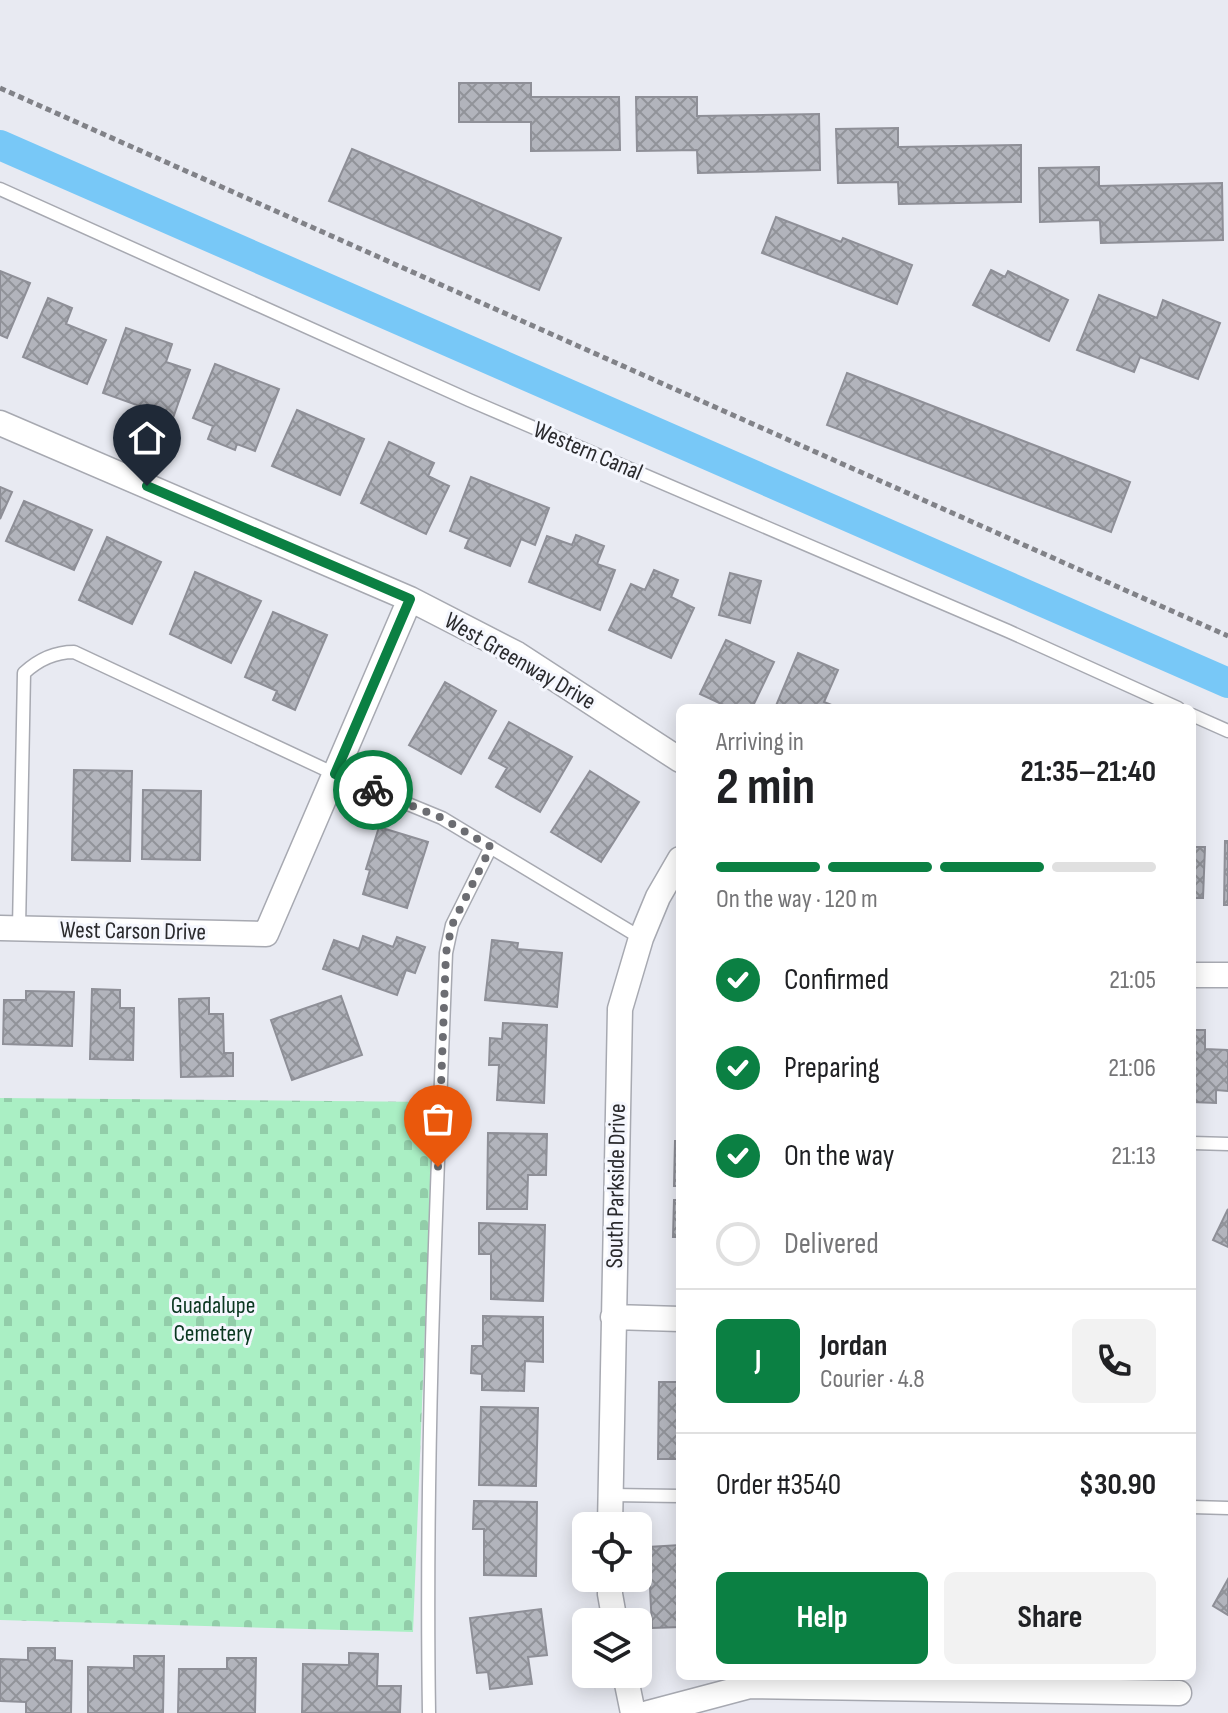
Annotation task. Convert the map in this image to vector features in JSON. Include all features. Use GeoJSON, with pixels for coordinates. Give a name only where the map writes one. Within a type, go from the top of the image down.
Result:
{"type":"FeatureCollection","features":[{"type":"Feature","properties":{"kind":"street","name":"West Greenway Drive"},"geometry":{"type":"LineString","coordinates":[[0,423],[410,599],[517,654],[676,757]]}},
{"type":"Feature","properties":{"kind":"street"},"geometry":{"type":"LineString","coordinates":[[335,774],[410,599]]}},
{"type":"Feature","properties":{"kind":"street","name":"West Carson Drive"},"geometry":{"type":"LineString","coordinates":[[10,928],[266,934],[335,774]]}},
{"type":"Feature","properties":{"kind":"street","name":"South Parkside Drive"},"geometry":{"type":"LineString","coordinates":[[610,1512],[620,1009],[641,938],[658,897],[676,866]]}},
{"type":"Feature","properties":{"kind":"street"},"geometry":{"type":"LineString","coordinates":[[1196,975],[1228,975]]}},
{"type":"Feature","properties":{"kind":"street"},"geometry":{"type":"LineString","coordinates":[[613,1317],[676,1319]]}},
{"type":"Feature","properties":{"kind":"street"},"geometry":{"type":"LineString","coordinates":[[648,1713],[750,1686],[1179,1693]]}},
{"type":"Feature","properties":{"kind":"street"},"geometry":{"type":"LineString","coordinates":[[628,1688],[633,1713]]}},
{"type":"Feature","properties":{"kind":"lane","name":"Western Canal"},"geometry":{"type":"LineString","coordinates":[[0,189],[469,400],[1169,704]]}},
{"type":"Feature","properties":{"kind":"lane"},"geometry":{"type":"LineString","coordinates":[[10,928],[24,673],[58,652],[74,652],[335,774],[442,818],[641,938]]}},
{"type":"Feature","properties":{"kind":"lane"},"geometry":{"type":"LineString","coordinates":[[1196,717],[1228,731]]}},
{"type":"Feature","properties":{"kind":"lane"},"geometry":{"type":"LineString","coordinates":[[429,1713],[427,1610],[434,1259],[446,953],[452,925],[491,847]]}},
{"type":"Feature","properties":{"kind":"lane"},"geometry":{"type":"LineString","coordinates":[[1196,1143],[1228,1144]]}},
{"type":"Feature","properties":{"kind":"lane"},"geometry":{"type":"LineString","coordinates":[[611,1495],[676,1496]]}},
{"type":"Feature","properties":{"kind":"lane"},"geometry":{"type":"LineString","coordinates":[[1196,1507],[1228,1508]]}},
{"type":"Feature","properties":{"kind":"path"},"geometry":{"type":"LineString","coordinates":[[0,88],[1228,636]]}},
{"type":"Feature","properties":{"kind":"green space","name":"Guadalupe Cemetery"},"geometry":{"type":"Polygon","coordinates":[[[0,1098],[434,1102],[413,1632],[0,1620],[0,1098]]]}},
{"type":"Feature","properties":{"kind":"building"},"geometry":{"type":"Polygon","coordinates":[[[459,83],[531,83],[531,97],[619,97],[620,150],[531,151],[531,122],[459,122],[459,83]]]}},
{"type":"Feature","properties":{"kind":"building"},"geometry":{"type":"Polygon","coordinates":[[[636,97],[697,97],[697,116],[819,114],[820,170],[698,173],[697,150],[637,151],[636,97]]]}},
{"type":"Feature","properties":{"kind":"building"},"geometry":{"type":"Polygon","coordinates":[[[898,128],[898,147],[1021,145],[1021,202],[899,204],[898,182],[838,183],[836,129],[898,128]]]}},
{"type":"Feature","properties":{"kind":"building"},"geometry":{"type":"Polygon","coordinates":[[[352,149],[561,238],[539,290],[329,201],[352,149]]]}},
{"type":"Feature","properties":{"kind":"building"},"geometry":{"type":"Polygon","coordinates":[[[1099,167],[1099,186],[1222,183],[1223,240],[1101,243],[1100,220],[1040,222],[1039,168],[1099,167]]]}},
{"type":"Feature","properties":{"kind":"building"},"geometry":{"type":"Polygon","coordinates":[[[776,217],[841,242],[843,238],[912,265],[897,304],[762,253],[776,217]]]}},
{"type":"Feature","properties":{"kind":"building"},"geometry":{"type":"Polygon","coordinates":[[[991,270],[1005,277],[1008,271],[1068,300],[1049,341],[973,305],[991,270]]]}},
{"type":"Feature","properties":{"kind":"building"},"geometry":{"type":"Polygon","coordinates":[[[0,271],[30,283],[7,338],[0,335],[0,271]]]}},
{"type":"Feature","properties":{"kind":"building"},"geometry":{"type":"Polygon","coordinates":[[[1099,295],[1157,318],[1163,300],[1220,323],[1198,379],[1140,357],[1134,372],[1077,350],[1099,295]]]}},
{"type":"Feature","properties":{"kind":"building"},"geometry":{"type":"Polygon","coordinates":[[[48,298],[72,308],[66,324],[106,340],[87,384],[23,357],[48,298]]]}},
{"type":"Feature","properties":{"kind":"building"},"geometry":{"type":"Polygon","coordinates":[[[126,328],[172,344],[166,362],[190,370],[173,418],[103,393],[126,328]]]}},
{"type":"Feature","properties":{"kind":"building"},"geometry":{"type":"Polygon","coordinates":[[[215,364],[279,389],[255,451],[237,444],[235,450],[208,439],[213,426],[193,418],[215,364]]]}},
{"type":"Feature","properties":{"kind":"building"},"geometry":{"type":"Polygon","coordinates":[[[847,373],[1130,482],[1111,532],[827,425],[847,373]]]}},
{"type":"Feature","properties":{"kind":"building"},"geometry":{"type":"Polygon","coordinates":[[[297,410],[364,439],[340,495],[272,466],[297,410]]]}},
{"type":"Feature","properties":{"kind":"building"},"geometry":{"type":"Polygon","coordinates":[[[389,442],[434,463],[428,476],[449,486],[426,534],[361,503],[389,442]]]}},
{"type":"Feature","properties":{"kind":"building"},"geometry":{"type":"Polygon","coordinates":[[[471,477],[549,508],[535,545],[521,539],[510,566],[465,548],[469,539],[450,531],[471,477]]]}},
{"type":"Feature","properties":{"kind":"building"},"geometry":{"type":"Polygon","coordinates":[[[0,487],[12,492],[0,519],[0,487]]]}},
{"type":"Feature","properties":{"kind":"building"},"geometry":{"type":"Polygon","coordinates":[[[24,501],[92,530],[74,570],[6,541],[24,501]]]}},
{"type":"Feature","properties":{"kind":"building"},"geometry":{"type":"Polygon","coordinates":[[[576,535],[604,546],[597,564],[615,570],[600,610],[529,582],[547,536],[572,545],[576,535]]]}},
{"type":"Feature","properties":{"kind":"building"},"geometry":{"type":"Polygon","coordinates":[[[107,537],[161,562],[132,624],[79,600],[107,537]]]}},
{"type":"Feature","properties":{"kind":"building"},"geometry":{"type":"Polygon","coordinates":[[[654,570],[678,580],[671,597],[694,608],[671,658],[609,630],[631,584],[645,590],[654,570]]]}},
{"type":"Feature","properties":{"kind":"building"},"geometry":{"type":"Polygon","coordinates":[[[195,572],[261,601],[231,663],[170,634],[195,572]]]}},
{"type":"Feature","properties":{"kind":"building"},"geometry":{"type":"Polygon","coordinates":[[[730,573],[761,581],[750,623],[719,615],[730,573]]]}},
{"type":"Feature","properties":{"kind":"building"},"geometry":{"type":"Polygon","coordinates":[[[273,612],[327,635],[295,710],[273,700],[277,691],[245,677],[273,612]]]}},
{"type":"Feature","properties":{"kind":"building"},"geometry":{"type":"Polygon","coordinates":[[[726,640],[774,662],[754,704],[721,704],[700,694],[726,640]]]}},
{"type":"Feature","properties":{"kind":"building"},"geometry":{"type":"Polygon","coordinates":[[[798,653],[838,670],[824,702],[829,704],[777,704],[798,653]]]}},
{"type":"Feature","properties":{"kind":"building"},"geometry":{"type":"Polygon","coordinates":[[[445,682],[496,711],[461,774],[409,745],[445,682]]]}},
{"type":"Feature","properties":{"kind":"building"},"geometry":{"type":"Polygon","coordinates":[[[509,722],[572,757],[540,812],[496,787],[507,768],[489,758],[509,722]]]}},
{"type":"Feature","properties":{"kind":"building"},"geometry":{"type":"Polygon","coordinates":[[[74,770],[132,771],[130,861],[72,860],[74,770]]]}},
{"type":"Feature","properties":{"kind":"building"},"geometry":{"type":"Polygon","coordinates":[[[590,771],[639,802],[601,862],[551,832],[590,771]]]}},
{"type":"Feature","properties":{"kind":"building"},"geometry":{"type":"Polygon","coordinates":[[[143,790],[201,791],[200,860],[142,859],[143,790]]]}},
{"type":"Feature","properties":{"kind":"building"},"geometry":{"type":"Polygon","coordinates":[[[379,827],[428,842],[407,908],[363,894],[370,870],[366,869],[379,827]]]}},
{"type":"Feature","properties":{"kind":"building"},"geometry":{"type":"Polygon","coordinates":[[[1225,841],[1228,841],[1228,905],[1224,905],[1225,841]]]}},
{"type":"Feature","properties":{"kind":"building"},"geometry":{"type":"Polygon","coordinates":[[[1196,847],[1205,847],[1203,898],[1196,898],[1196,847]]]}},
{"type":"Feature","properties":{"kind":"building"},"geometry":{"type":"Polygon","coordinates":[[[363,936],[393,947],[397,937],[425,947],[415,973],[406,970],[397,995],[323,969],[334,940],[359,949],[363,936]]]}},
{"type":"Feature","properties":{"kind":"building"},"geometry":{"type":"Polygon","coordinates":[[[492,940],[518,943],[517,949],[562,953],[557,1007],[485,1000],[492,940]]]}},
{"type":"Feature","properties":{"kind":"building"},"geometry":{"type":"Polygon","coordinates":[[[92,989],[120,990],[120,1008],[134,1008],[133,1060],[90,1059],[92,989]]]}},
{"type":"Feature","properties":{"kind":"building"},"geometry":{"type":"Polygon","coordinates":[[[26,991],[74,992],[72,1046],[3,1044],[4,1000],[26,1000],[26,991]]]}},
{"type":"Feature","properties":{"kind":"building"},"geometry":{"type":"Polygon","coordinates":[[[341,996],[362,1055],[292,1080],[271,1020],[341,996]]]}},
{"type":"Feature","properties":{"kind":"building"},"geometry":{"type":"Polygon","coordinates":[[[209,998],[209,1014],[223,1014],[224,1053],[233,1053],[233,1076],[181,1077],[179,999],[209,998]]]}},
{"type":"Feature","properties":{"kind":"building"},"geometry":{"type":"Polygon","coordinates":[[[503,1023],[547,1025],[544,1103],[497,1100],[499,1065],[489,1065],[490,1038],[502,1039],[503,1023]]]}},
{"type":"Feature","properties":{"kind":"building"},"geometry":{"type":"Polygon","coordinates":[[[1196,1030],[1205,1030],[1205,1049],[1228,1050],[1228,1091],[1216,1090],[1216,1103],[1196,1102],[1196,1030]]]}},
{"type":"Feature","properties":{"kind":"building"},"geometry":{"type":"Polygon","coordinates":[[[488,1133],[547,1134],[546,1175],[528,1175],[527,1209],[487,1209],[488,1133]]]}},
{"type":"Feature","properties":{"kind":"building"},"geometry":{"type":"Polygon","coordinates":[[[675,1141],[676,1141],[676,1186],[675,1141]]]}},
{"type":"Feature","properties":{"kind":"building"},"geometry":{"type":"Polygon","coordinates":[[[674,1200],[676,1200],[676,1237],[673,1237],[674,1200]]]}},
{"type":"Feature","properties":{"kind":"building"},"geometry":{"type":"Polygon","coordinates":[[[1228,1209],[1228,1247],[1213,1240],[1228,1209]]]}},
{"type":"Feature","properties":{"kind":"building"},"geometry":{"type":"Polygon","coordinates":[[[479,1223],[545,1225],[543,1301],[491,1299],[491,1254],[479,1254],[479,1223]]]}},
{"type":"Feature","properties":{"kind":"building"},"geometry":{"type":"Polygon","coordinates":[[[483,1316],[543,1317],[543,1362],[525,1361],[524,1391],[482,1390],[482,1374],[471,1373],[472,1346],[483,1346],[483,1316]]]}},
{"type":"Feature","properties":{"kind":"building"},"geometry":{"type":"Polygon","coordinates":[[[659,1382],[676,1382],[676,1459],[658,1459],[659,1382]]]}},
{"type":"Feature","properties":{"kind":"building"},"geometry":{"type":"Polygon","coordinates":[[[481,1407],[538,1408],[536,1486],[479,1485],[481,1407]]]}},
{"type":"Feature","properties":{"kind":"building"},"geometry":{"type":"Polygon","coordinates":[[[474,1501],[537,1502],[536,1576],[484,1575],[484,1529],[473,1529],[474,1501]]]}},
{"type":"Feature","properties":{"kind":"building"},"geometry":{"type":"Polygon","coordinates":[[[676,1545],[676,1627],[652,1628],[652,1547],[676,1545]]]}},
{"type":"Feature","properties":{"kind":"building"},"geometry":{"type":"Polygon","coordinates":[[[1228,1579],[1228,1615],[1213,1606],[1228,1579]]]}},
{"type":"Feature","properties":{"kind":"building"},"geometry":{"type":"Polygon","coordinates":[[[541,1609],[547,1655],[528,1657],[532,1684],[490,1689],[488,1672],[477,1673],[470,1618],[541,1609]]]}},
{"type":"Feature","properties":{"kind":"building"},"geometry":{"type":"Polygon","coordinates":[[[28,1648],[55,1648],[55,1660],[72,1661],[71,1713],[26,1713],[26,1702],[0,1701],[0,1659],[28,1660],[28,1648]]]}},
{"type":"Feature","properties":{"kind":"building"},"geometry":{"type":"Polygon","coordinates":[[[349,1653],[378,1654],[377,1686],[401,1686],[400,1712],[302,1713],[303,1664],[349,1665],[349,1653]]]}},
{"type":"Feature","properties":{"kind":"building"},"geometry":{"type":"Polygon","coordinates":[[[134,1656],[164,1656],[163,1713],[88,1713],[88,1667],[134,1668],[134,1656]]]}},
{"type":"Feature","properties":{"kind":"building"},"geometry":{"type":"Polygon","coordinates":[[[227,1658],[256,1658],[255,1713],[178,1713],[179,1669],[227,1669],[227,1658]]]}},
{"type":"Feature","properties":{"kind":"waterway"},"geometry":{"type":"LineString","coordinates":[[0,145],[1228,683]]}},
{"type":"Feature","properties":{"kind":"way so far"},"geometry":{"type":"LineString","coordinates":[[373,790],[442,818],[491,847],[452,925],[446,953],[438,1167]]}},
{"type":"Feature","properties":{"kind":"route"},"geometry":{"type":"LineString","coordinates":[[147,486],[410,599],[335,774],[373,790]]}}]}
